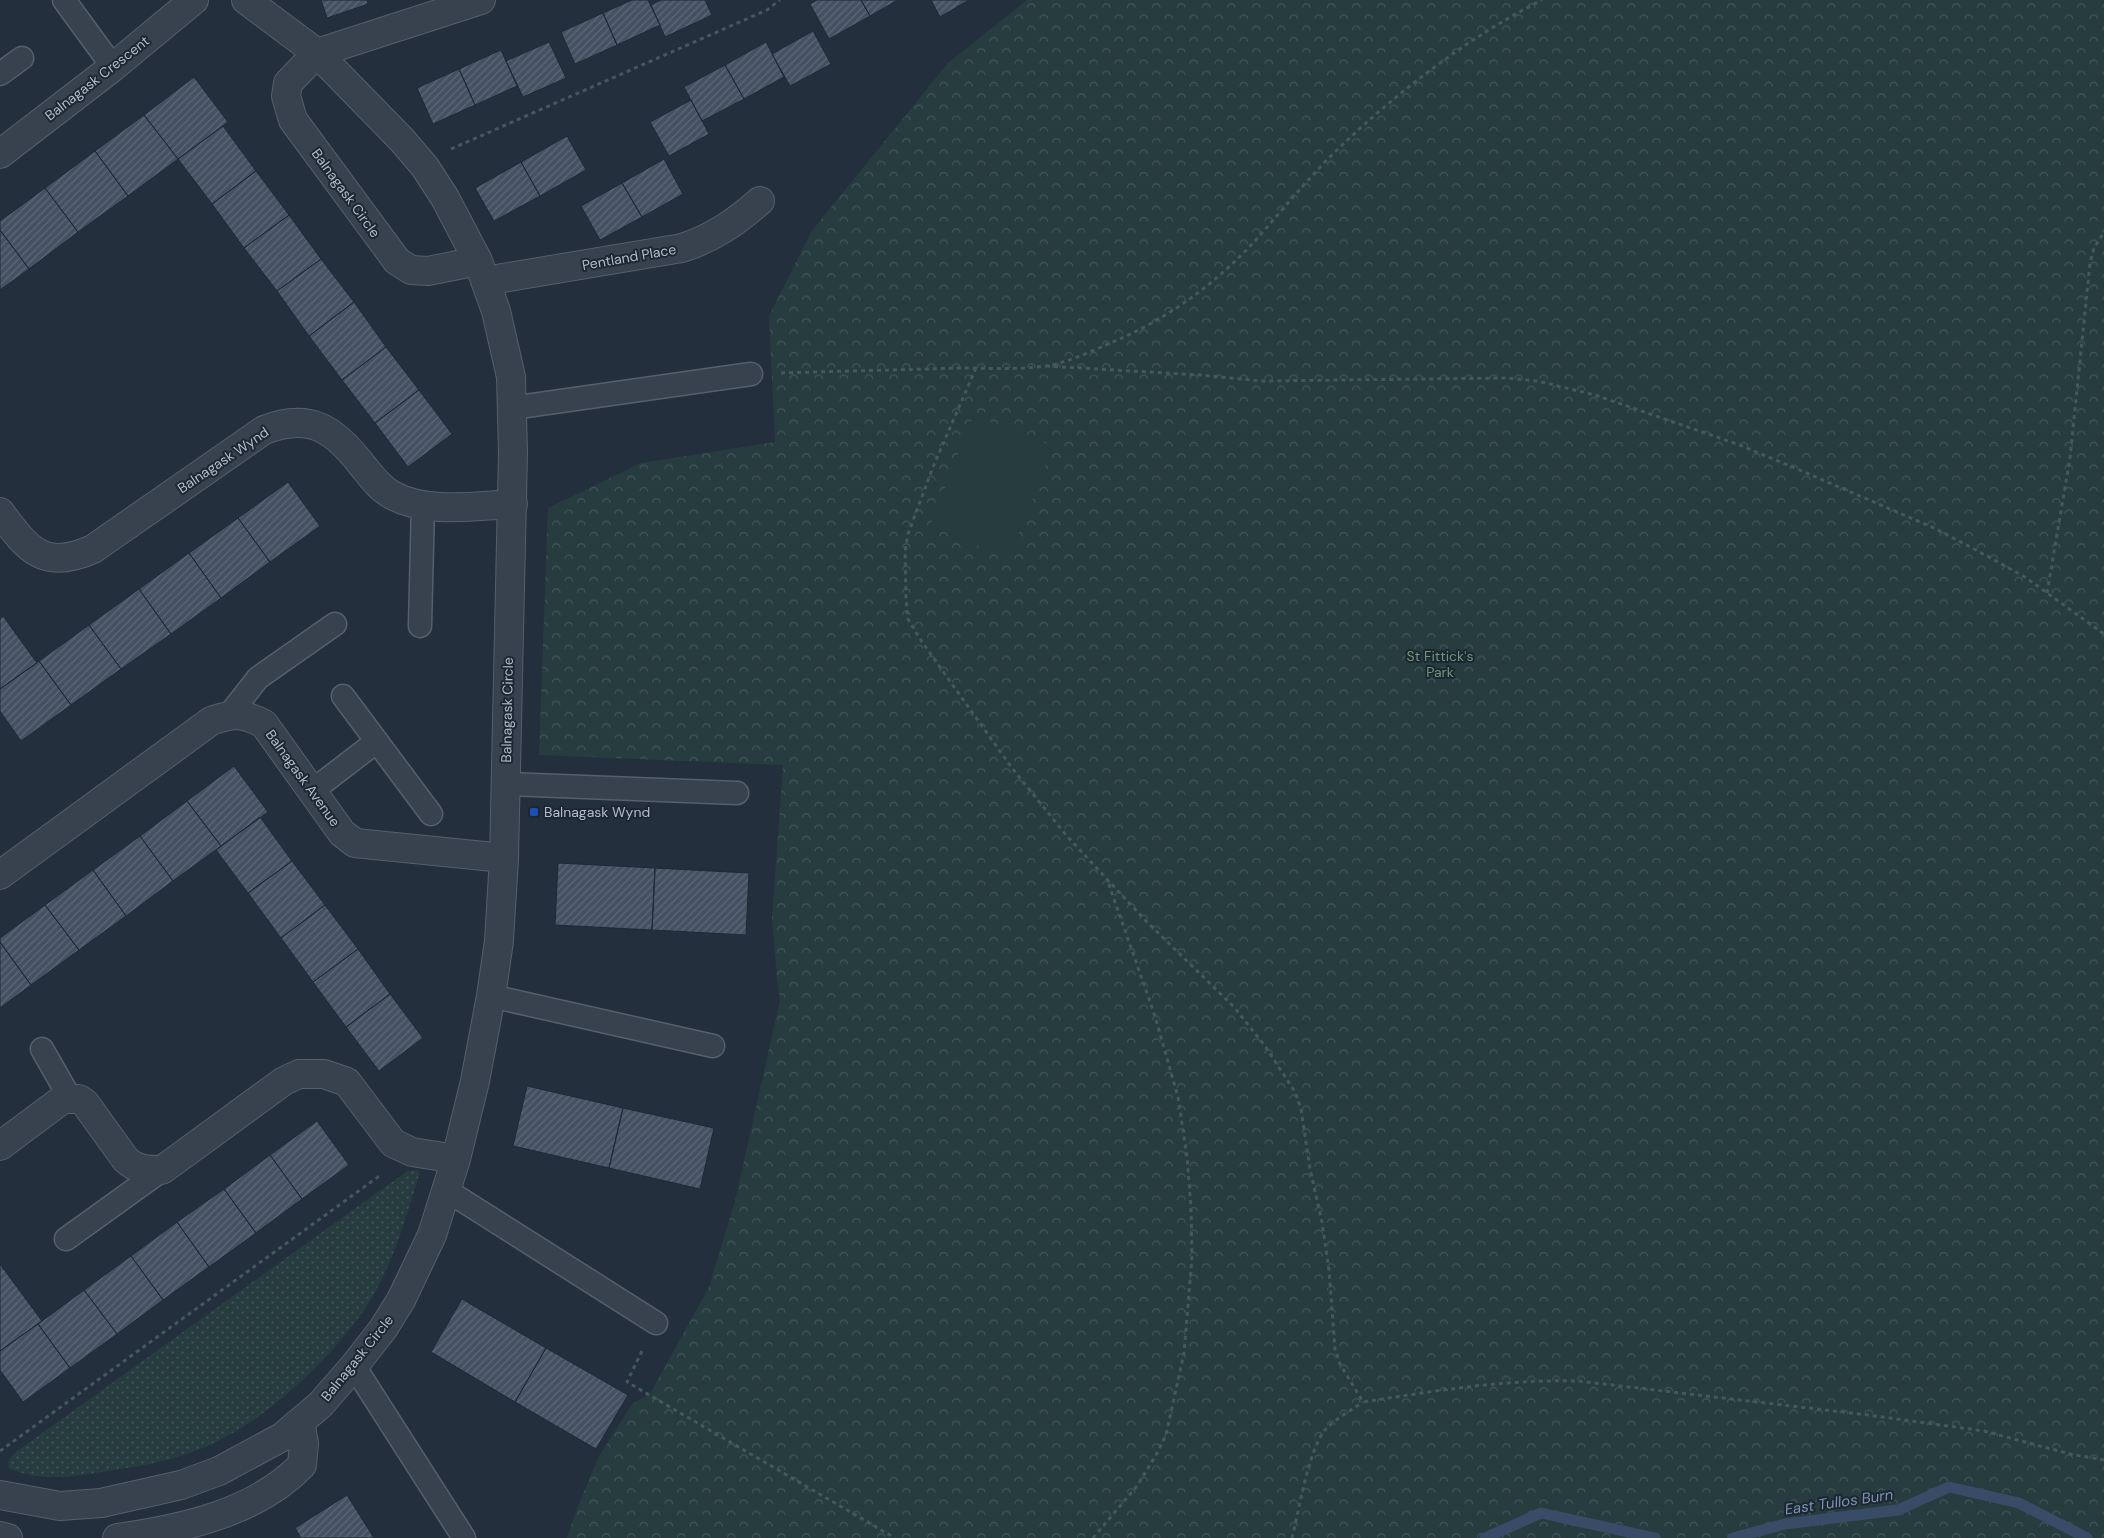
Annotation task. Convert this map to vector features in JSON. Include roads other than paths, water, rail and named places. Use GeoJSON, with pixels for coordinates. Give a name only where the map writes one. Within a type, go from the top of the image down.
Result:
{"type":"FeatureCollection","features":[{"type":"Feature","properties":{"kind":"street","name":"Balnagask Crescent"},"geometry":{"type":"LineString","coordinates":[[0,154],[113,67],[194,0]]}},
{"type":"Feature","properties":{"kind":"street","name":"Balnagask Circle"},"geometry":{"type":"LineString","coordinates":[[0,1495],[60,1506],[101,1503],[181,1485],[219,1471],[282,1436],[320,1405],[383,1329],[401,1300],[432,1235],[456,1158],[475,1081],[491,996],[499,941],[504,858],[513,504],[511,377],[496,311],[482,271],[444,198],[420,162],[402,140],[317,53],[246,0]]}},
{"type":"Feature","properties":{"kind":"street"},"geometry":{"type":"LineString","coordinates":[[317,53],[481,0]]}},
{"type":"Feature","properties":{"kind":"street","name":"Balnagask Circle"},"geometry":{"type":"LineString","coordinates":[[317,53],[288,83],[286,96],[289,110],[293,120],[389,252],[397,261],[410,270],[482,271]]}},
{"type":"Feature","properties":{"kind":"street","name":"Pentland Place"},"geometry":{"type":"LineString","coordinates":[[482,271],[682,248],[702,242],[720,232],[760,201]]}},
{"type":"Feature","properties":{"kind":"street","name":"Balnagask Wynd"},"geometry":{"type":"LineString","coordinates":[[0,512],[18,537],[32,550],[46,556],[62,559],[78,556],[93,549],[264,430],[281,423],[319,426],[333,434],[348,448],[376,483],[391,494],[410,502],[436,507],[513,504]]}},
{"type":"Feature","properties":{"kind":"street"},"geometry":{"type":"LineString","coordinates":[[0,875],[211,721],[229,715]]}},
{"type":"Feature","properties":{"kind":"street","name":"Balnagask Avenue"},"geometry":{"type":"LineString","coordinates":[[229,715],[248,716],[264,724],[342,833],[355,843],[504,858]]}},
{"type":"Feature","properties":{"kind":"street"},"geometry":{"type":"LineString","coordinates":[[0,1146],[63,1099],[79,1099],[132,1166],[142,1170],[162,1170],[284,1081],[299,1074],[324,1074],[348,1082],[394,1143],[412,1152],[456,1158]]}},
{"type":"Feature","properties":{"kind":"street"},"geometry":{"type":"LineString","coordinates":[[117,1538],[172,1528],[211,1518],[243,1505],[273,1489],[302,1465],[304,1443],[300,1422]]}},
{"type":"Feature","properties":{"kind":"street"},"geometry":{"type":"LineString","coordinates":[[0,1536],[8,1538]]}},
{"type":"Feature","properties":{"kind":"lane"},"geometry":{"type":"LineString","coordinates":[[64,0],[113,67]]}},
{"type":"Feature","properties":{"kind":"lane"},"geometry":{"type":"LineString","coordinates":[[0,74],[22,58]]}},
{"type":"Feature","properties":{"kind":"lane"},"geometry":{"type":"LineString","coordinates":[[512,408],[751,374]]}},
{"type":"Feature","properties":{"kind":"lane"},"geometry":{"type":"LineString","coordinates":[[420,626],[422,504]]}},
{"type":"Feature","properties":{"kind":"lane"},"geometry":{"type":"LineString","coordinates":[[229,715],[258,678],[335,624]]}},
{"type":"Feature","properties":{"kind":"lane"},"geometry":{"type":"LineString","coordinates":[[343,696],[431,814]]}},
{"type":"Feature","properties":{"kind":"lane"},"geometry":{"type":"LineString","coordinates":[[312,791],[376,742]]}},
{"type":"Feature","properties":{"kind":"lane"},"geometry":{"type":"LineString","coordinates":[[506,784],[736,793]]}},
{"type":"Feature","properties":{"kind":"lane"},"geometry":{"type":"LineString","coordinates":[[491,996],[714,1046]]}},
{"type":"Feature","properties":{"kind":"lane"},"geometry":{"type":"LineString","coordinates":[[42,1049],[70,1098]]}},
{"type":"Feature","properties":{"kind":"lane"},"geometry":{"type":"LineString","coordinates":[[66,1239],[162,1170]]}},
{"type":"Feature","properties":{"kind":"lane"},"geometry":{"type":"LineString","coordinates":[[446,1190],[656,1323]]}},
{"type":"Feature","properties":{"kind":"lane"},"geometry":{"type":"LineString","coordinates":[[354,1366],[464,1538]]}},
{"type":"Feature","properties":{"kind":"waterway","name":"East Tullos Burn"},"geometry":{"type":"LineString","coordinates":[[1733,1538],[1785,1524],[1898,1510],[1949,1487],[2019,1503],[2087,1538]]}},
{"type":"Feature","properties":{"kind":"waterway","name":"East Tullos Burn"},"geometry":{"type":"LineString","coordinates":[[1485,1538],[1541,1513],[1655,1538]]}},
{"type":"Feature","properties":{"kind":"place","name":"Balnagask Wynd"},"geometry":{"type":"Point","coordinates":[534,812]}},
{"type":"Feature","properties":{"kind":"park label","name":"St Fittick's Park"},"geometry":{"type":"Point","coordinates":[1440,664]}}]}
